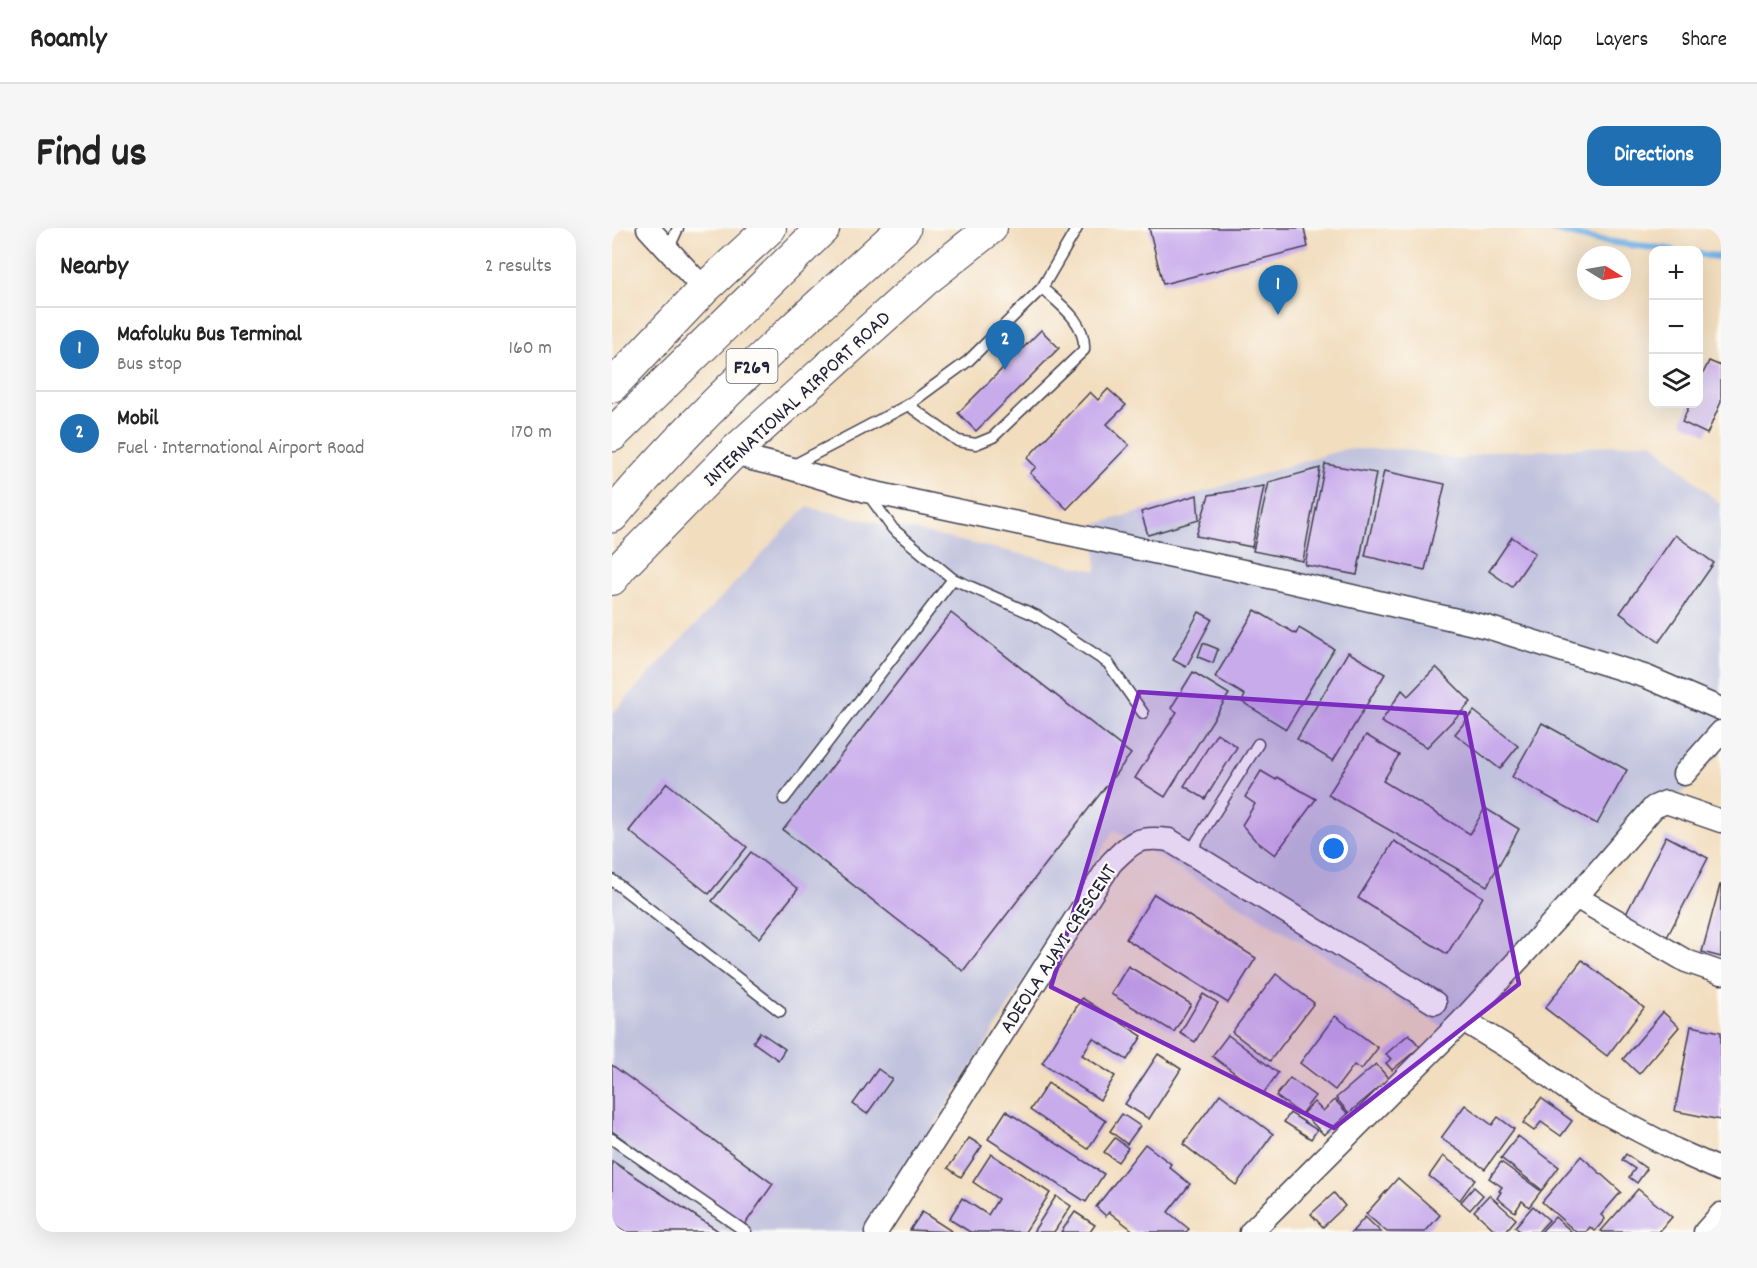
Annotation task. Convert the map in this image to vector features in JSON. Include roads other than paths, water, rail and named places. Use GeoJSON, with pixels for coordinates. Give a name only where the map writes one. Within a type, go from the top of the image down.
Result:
{"type":"FeatureCollection","features":[{"type":"Feature","properties":{"kind":"highway","name":"F269"},"geometry":{"type":"LineString","coordinates":[[612,435],[823,228]]}},
{"type":"Feature","properties":{"kind":"highway","name":"F269"},"geometry":{"type":"LineString","coordinates":[[612,516],[671,450],[761,357],[904,228]]}},
{"type":"Feature","properties":{"kind":"main road"},"geometry":{"type":"LineString","coordinates":[[612,386],[704,289],[770,228]]}},
{"type":"Feature","properties":{"kind":"main road","name":"INTERNATIONAL AIRPORT ROAD"},"geometry":{"type":"LineString","coordinates":[[612,579],[735,451],[924,281],[991,228]]}},
{"type":"Feature","properties":{"kind":"street"},"geometry":{"type":"LineString","coordinates":[[648,228],[704,289]]}},
{"type":"Feature","properties":{"kind":"street"},"geometry":{"type":"LineString","coordinates":[[735,451],[752,459],[866,491],[1248,572],[1487,627],[1647,678],[1721,709]]}},
{"type":"Feature","properties":{"kind":"street"},"geometry":{"type":"LineString","coordinates":[[1684,774],[1721,732]]}},
{"type":"Feature","properties":{"kind":"street"},"geometry":{"type":"LineString","coordinates":[[1251,1232],[1463,1020],[1576,897],[1654,807],[1666,802],[1721,821]]}},
{"type":"Feature","properties":{"kind":"street","name":"ADEOLA AJAYI CRESCENT"},"geometry":{"type":"LineString","coordinates":[[876,1232],[1111,863],[1130,844],[1149,837],[1169,840],[1435,1004]]}},
{"type":"Feature","properties":{"kind":"street"},"geometry":{"type":"LineString","coordinates":[[1576,897],[1686,961],[1721,973]]}},
{"type":"Feature","properties":{"kind":"street"},"geometry":{"type":"LineString","coordinates":[[1463,1020],[1522,1056],[1584,1102],[1676,1150],[1721,1170]]}},
{"type":"Feature","properties":{"kind":"street"},"geometry":{"type":"LineString","coordinates":[[1705,1232],[1721,1214]]}},
{"type":"Feature","properties":{"kind":"lane"},"geometry":{"type":"LineString","coordinates":[[668,250],[678,228]]}},
{"type":"Feature","properties":{"kind":"lane"},"geometry":{"type":"LineString","coordinates":[[789,468],[908,405],[968,361],[1042,288],[1077,228]]}},
{"type":"Feature","properties":{"kind":"lane"},"geometry":{"type":"LineString","coordinates":[[908,405],[958,441],[976,444],[993,437],[1084,350],[1085,339],[1077,321],[1042,288]]}},
{"type":"Feature","properties":{"kind":"lane"},"geometry":{"type":"LineString","coordinates":[[866,491],[893,529],[953,579],[1038,616],[1108,663],[1143,713]]}},
{"type":"Feature","properties":{"kind":"lane"},"geometry":{"type":"LineString","coordinates":[[784,799],[953,579]]}},
{"type":"Feature","properties":{"kind":"lane"},"geometry":{"type":"LineString","coordinates":[[1190,852],[1258,744]]}},
{"type":"Feature","properties":{"kind":"lane"},"geometry":{"type":"LineString","coordinates":[[612,880],[780,1011]]}},
{"type":"Feature","properties":{"kind":"lane"},"geometry":{"type":"LineString","coordinates":[[612,1139],[746,1232]]}},
{"type":"Feature","properties":{"kind":"waterway"},"geometry":{"type":"LineString","coordinates":[[1547,228],[1595,240],[1649,247]]}},
{"type":"Feature","properties":{"kind":"waterway"},"geometry":{"type":"LineString","coordinates":[[1703,255],[1721,257]]}},
{"type":"Feature","properties":{"kind":"place","name":"Mafoluku Bus Terminal"},"geometry":{"type":"Point","coordinates":[1278,315]}},
{"type":"Feature","properties":{"kind":"place","name":"Mobil"},"geometry":{"type":"Point","coordinates":[1005,370]}}]}
